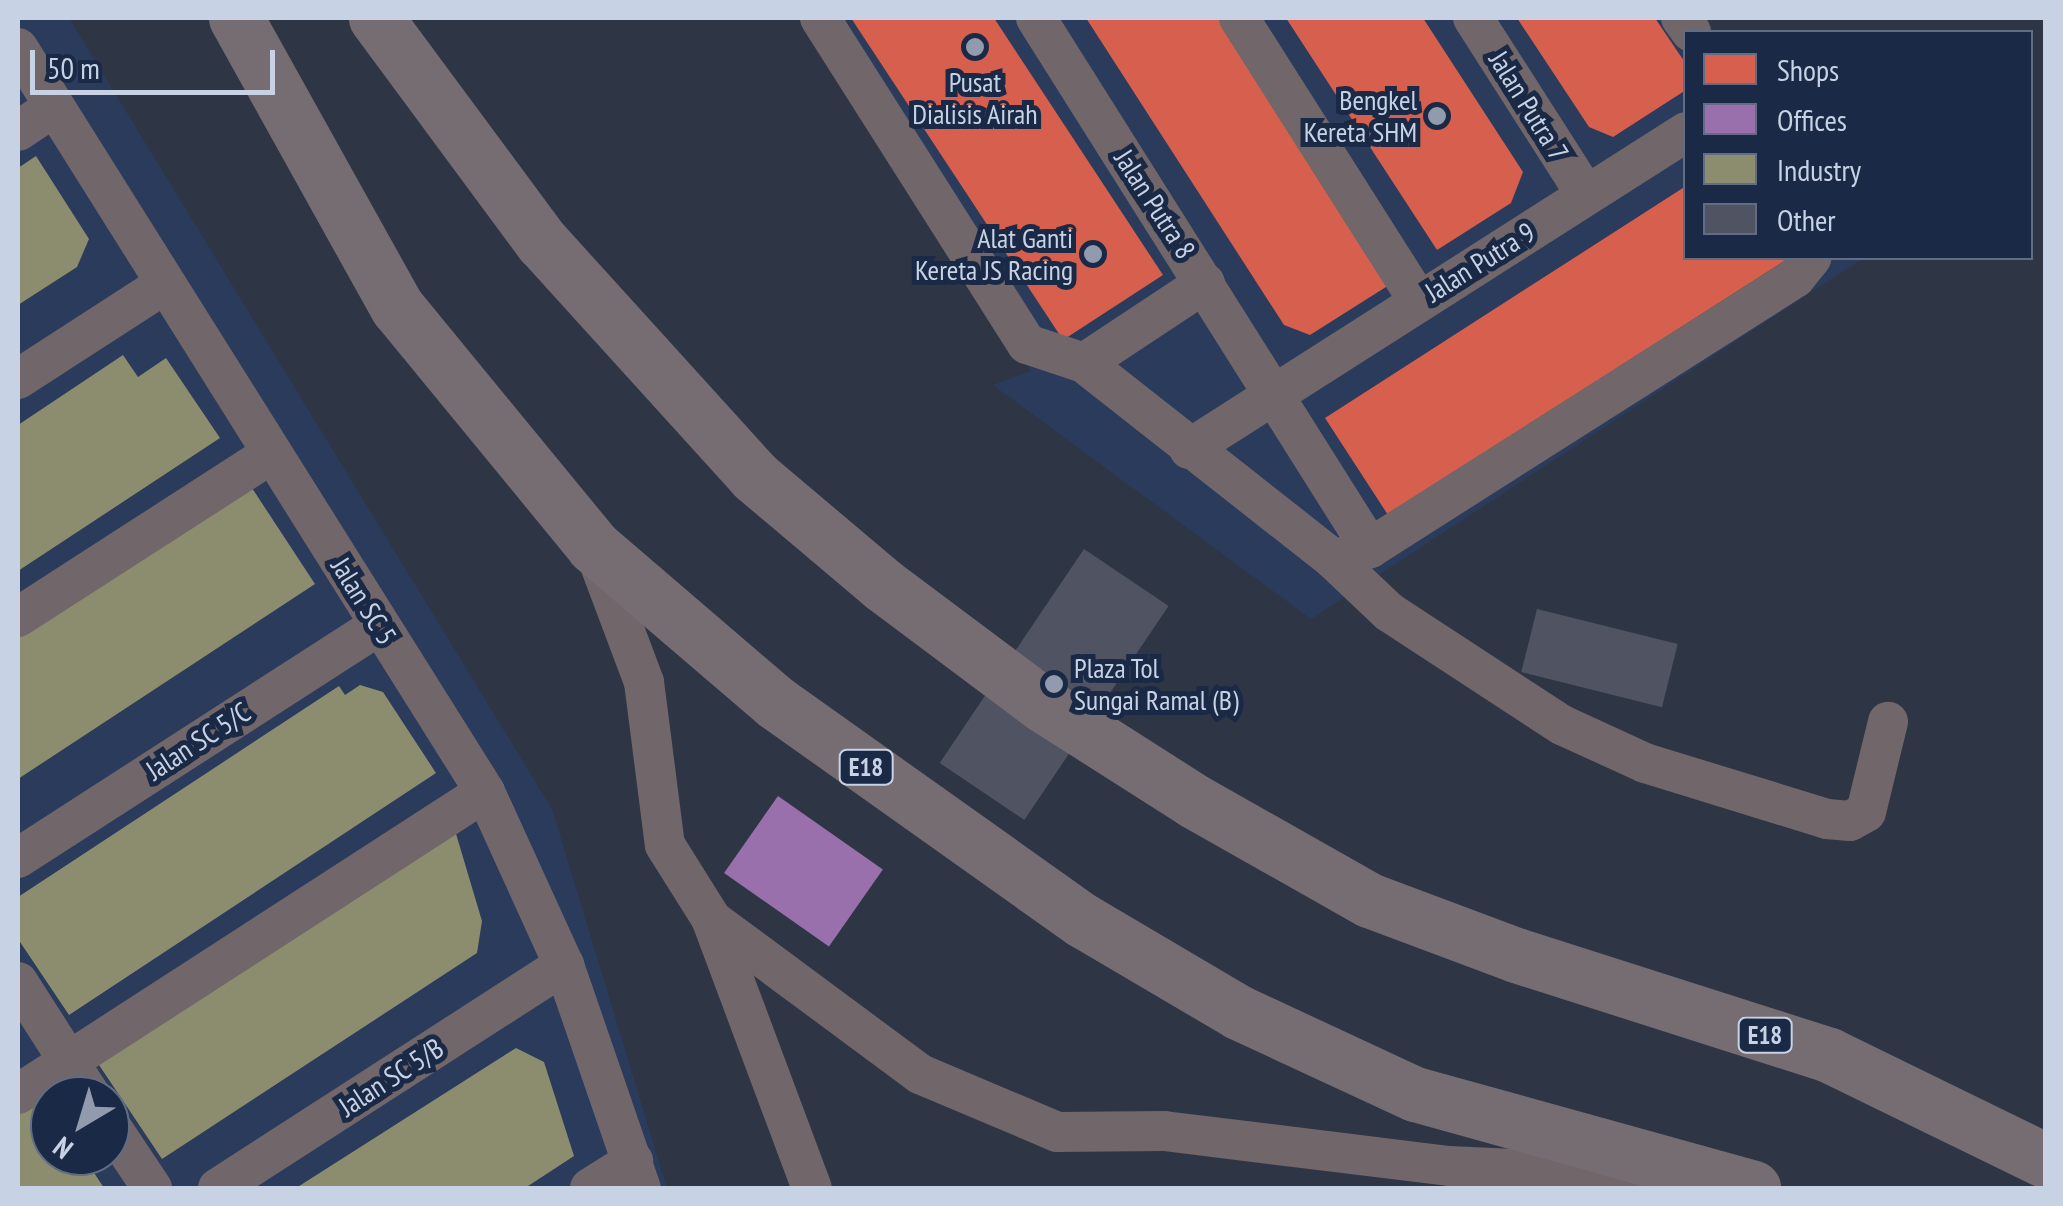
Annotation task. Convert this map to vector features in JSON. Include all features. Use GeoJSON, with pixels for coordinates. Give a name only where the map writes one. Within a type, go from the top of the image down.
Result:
{"type":"FeatureCollection","features":[{"type":"Feature","properties":{"kind":"highway","name":"E18"},"geometry":{"type":"LineString","coordinates":[[236,18],[397,307],[593,546],[775,702],[1082,920],[1238,1012],[1415,1094],[1738,1184]]}},
{"type":"Feature","properties":{"kind":"highway","name":"E18"},"geometry":{"type":"LineString","coordinates":[[376,18],[542,242],[754,476],[883,585],[1045,706],[1194,802],[1369,900],[1516,955],[1829,1055],[2046,1161]]}},
{"type":"Feature","properties":{"kind":"highway"},"geometry":{"type":"LineString","coordinates":[[421,18],[445,112]]}},
{"type":"Feature","properties":{"kind":"street"},"geometry":{"type":"LineString","coordinates":[[820,18],[1027,344],[1084,363],[1189,449],[1352,554],[1389,612],[1562,725],[1644,763],[1826,819],[1850,821],[1866,812],[1888,722]]}},
{"type":"Feature","properties":{"kind":"street","name":"Jalan Putra 8"},"geometry":{"type":"LineString","coordinates":[[1036,18],[1274,391],[1352,554]]}},
{"type":"Feature","properties":{"kind":"street"},"geometry":{"type":"LineString","coordinates":[[1239,18],[1418,300]]}},
{"type":"Feature","properties":{"kind":"street","name":"Jalan Putra 7"},"geometry":{"type":"LineString","coordinates":[[1473,18],[1586,195]]}},
{"type":"Feature","properties":{"kind":"street","name":"Jalan SC 5"},"geometry":{"type":"LineString","coordinates":[[18,48],[485,792],[564,965],[637,1175]]}},
{"type":"Feature","properties":{"kind":"street"},"geometry":{"type":"LineString","coordinates":[[18,132],[54,107]]}},
{"type":"Feature","properties":{"kind":"street","name":"Jalan Putra 9"},"geometry":{"type":"LineString","coordinates":[[1189,449],[1274,391],[1683,134]]}},
{"type":"Feature","properties":{"kind":"street"},"geometry":{"type":"LineString","coordinates":[[1352,554],[1795,278],[1809,260]]}},
{"type":"Feature","properties":{"kind":"street"},"geometry":{"type":"LineString","coordinates":[[1084,363],[1205,282]]}},
{"type":"Feature","properties":{"kind":"street"},"geometry":{"type":"LineString","coordinates":[[18,379],[165,284]]}},
{"type":"Feature","properties":{"kind":"street"},"geometry":{"type":"LineString","coordinates":[[18,617],[272,453]]}},
{"type":"Feature","properties":{"kind":"street"},"geometry":{"type":"LineString","coordinates":[[593,546],[644,682],[665,845],[712,920],[812,1188]]}},
{"type":"Feature","properties":{"kind":"street","name":"Jalan SC 5/C"},"geometry":{"type":"LineString","coordinates":[[18,858],[380,624]]}},
{"type":"Feature","properties":{"kind":"street"},"geometry":{"type":"LineString","coordinates":[[18,1094],[485,792]]}},
{"type":"Feature","properties":{"kind":"street"},"geometry":{"type":"LineString","coordinates":[[712,920],[920,1074],[1057,1132],[1164,1132],[1428,1176],[1738,1184]]}},
{"type":"Feature","properties":{"kind":"street","name":"Jalan SC 5/B"},"geometry":{"type":"LineString","coordinates":[[218,1188],[564,965]]}},
{"type":"Feature","properties":{"kind":"street"},"geometry":{"type":"LineString","coordinates":[[18,982],[78,1076]]}},
{"type":"Feature","properties":{"kind":"street"},"geometry":{"type":"LineString","coordinates":[[130,1155],[152,1188]]}},
{"type":"Feature","properties":{"kind":"street"},"geometry":{"type":"LineString","coordinates":[[590,1188],[637,1175]]}},
{"type":"Feature","properties":{"kind":"shaded area"},"geometry":{"type":"Polygon","coordinates":[[[18,18],[69,18],[552,809],[667,1188],[18,1188],[18,18]]]}},
{"type":"Feature","properties":{"kind":"shaded area"},"geometry":{"type":"Polygon","coordinates":[[[804,18],[1705,18],[1714,30],[1683,30],[1683,260],[1860,260],[1311,619],[993,385],[1031,371],[804,18]]]}},
{"type":"Feature","properties":{"kind":"building: Shops"},"geometry":{"type":"Polygon","coordinates":[[[851,18],[994,18],[1163,275],[1063,340],[851,18]]]}},
{"type":"Feature","properties":{"kind":"building: Shops"},"geometry":{"type":"Polygon","coordinates":[[[1086,18],[1228,18],[1397,280],[1310,335],[1284,325],[1086,18]]]}},
{"type":"Feature","properties":{"kind":"building: Shops"},"geometry":{"type":"Polygon","coordinates":[[[1286,18],[1423,18],[1523,172],[1511,203],[1437,250],[1286,18]]]}},
{"type":"Feature","properties":{"kind":"building: Shops"},"geometry":{"type":"Polygon","coordinates":[[[1517,18],[1655,18],[1683,60],[1683,92],[1613,137],[1589,127],[1517,18]]]}},
{"type":"Feature","properties":{"kind":"building: Shops"},"geometry":{"type":"Polygon","coordinates":[[[1683,188],[1683,260],[1786,260],[1388,515],[1325,418],[1683,188]]]}},
{"type":"Feature","properties":{"kind":"building: Offices"},"geometry":{"type":"Polygon","coordinates":[[[778,796],[883,869],[829,946],[724,873],[778,796]]]}},
{"type":"Feature","properties":{"kind":"building: Industry"},"geometry":{"type":"Polygon","coordinates":[[[36,156],[89,239],[77,267],[18,305],[18,168],[36,156]]]}},
{"type":"Feature","properties":{"kind":"building: Industry"},"geometry":{"type":"Polygon","coordinates":[[[123,355],[138,377],[166,358],[220,438],[18,571],[18,425],[123,355]]]}},
{"type":"Feature","properties":{"kind":"building: Industry"},"geometry":{"type":"Polygon","coordinates":[[[250,485],[315,584],[18,779],[18,638],[250,485]]]}},
{"type":"Feature","properties":{"kind":"building: Industry"},"geometry":{"type":"Polygon","coordinates":[[[360,685],[383,692],[436,773],[69,1015],[18,939],[18,897],[339,686],[345,695],[360,685]]]}},
{"type":"Feature","properties":{"kind":"building: Industry"},"geometry":{"type":"Polygon","coordinates":[[[454,827],[482,921],[477,953],[162,1159],[130,1111],[130,1076],[106,1076],[97,1062],[454,827]]]}},
{"type":"Feature","properties":{"kind":"building: Industry"},"geometry":{"type":"Polygon","coordinates":[[[516,1048],[544,1062],[574,1156],[525,1188],[296,1188],[516,1048]]]}},
{"type":"Feature","properties":{"kind":"building: Industry"},"geometry":{"type":"Polygon","coordinates":[[[30,1104],[30,1176],[96,1176],[104,1188],[18,1188],[18,1112],[30,1104]]]}},
{"type":"Feature","properties":{"kind":"building: Other","name":"Plaza Tol Sungai Ramal (B)"},"geometry":{"type":"Polygon","coordinates":[[[1084,549],[1169,606],[1024,820],[940,763],[1084,549]]]}},
{"type":"Feature","properties":{"kind":"building: Other"},"geometry":{"type":"Polygon","coordinates":[[[1537,609],[1678,644],[1662,707],[1521,672],[1537,609]]]}},
{"type":"Feature","properties":{"kind":"place","name":"Pusat Dialisis Airah"},"geometry":{"type":"Point","coordinates":[975,47]}},
{"type":"Feature","properties":{"kind":"place","name":"Bengkel Kereta SHM"},"geometry":{"type":"Point","coordinates":[1437,116]}},
{"type":"Feature","properties":{"kind":"place","name":"Alat Ganti Kereta JS Racing"},"geometry":{"type":"Point","coordinates":[1093,254]}},
{"type":"Feature","properties":{"kind":"place","name":"Plaza Tol Sungai Ramal (B)"},"geometry":{"type":"Point","coordinates":[1054,684]}}]}
